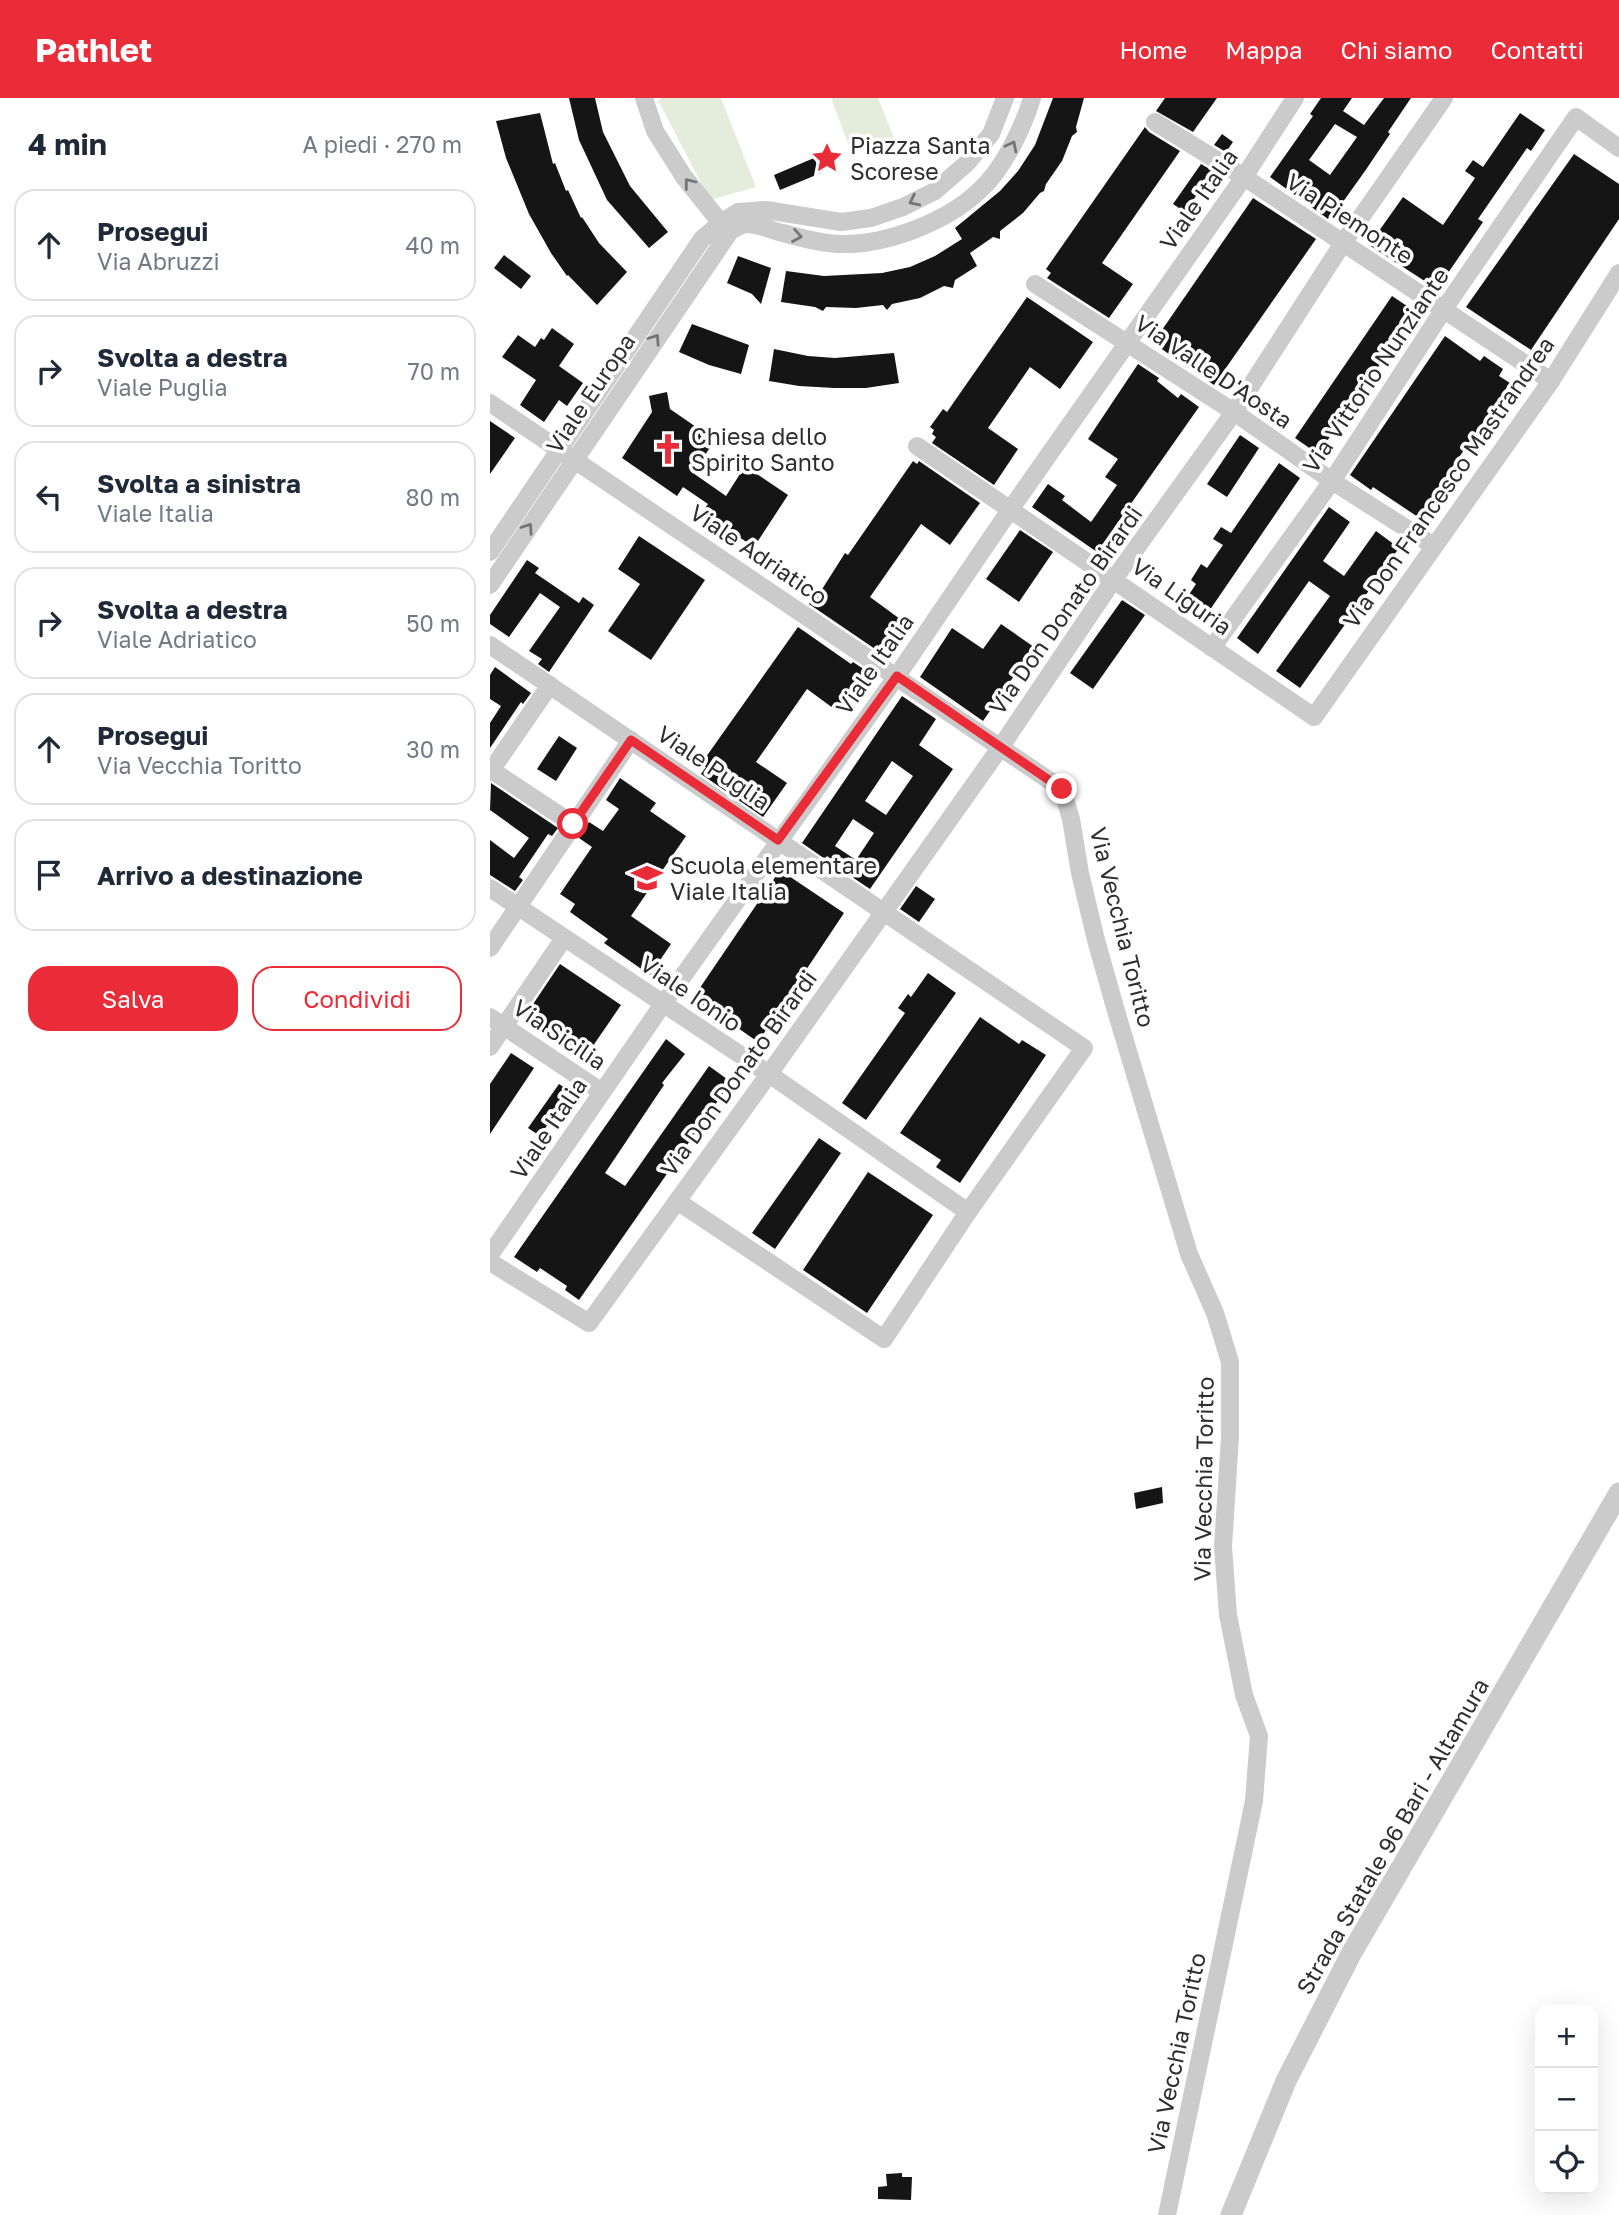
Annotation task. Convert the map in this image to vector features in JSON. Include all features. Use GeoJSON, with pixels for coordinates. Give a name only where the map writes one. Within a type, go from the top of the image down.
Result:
{"type":"FeatureCollection","features":[{"type":"Feature","properties":{"kind":"street"},"geometry":{"type":"LineString","coordinates":[[644,98],[654,131],[684,177],[726,226]]}},
{"type":"Feature","properties":{"kind":"street"},"geometry":{"type":"LineString","coordinates":[[726,226],[738,212],[766,210],[841,222],[870,218],[903,207],[935,191],[967,163],[991,134],[1005,98]]}},
{"type":"Feature","properties":{"kind":"street"},"geometry":{"type":"LineString","coordinates":[[726,226],[748,224],[840,244],[881,240],[914,229],[951,212],[981,190],[1006,156],[1026,117],[1032,98]]}},
{"type":"Feature","properties":{"kind":"street","name":"Viale Italia"},"geometry":{"type":"LineString","coordinates":[[490,1255],[663,1004],[897,676],[1128,344],[1244,177],[1295,98]]}},
{"type":"Feature","properties":{"kind":"street","name":"Via Don Donato Birardi"},"geometry":{"type":"LineString","coordinates":[[490,1262],[589,1323],[1000,748],[1114,579],[1234,412],[1343,243],[1444,98]]}},
{"type":"Feature","properties":{"kind":"street","name":"Via Vittorio Nunziante"},"geometry":{"type":"LineString","coordinates":[[1212,648],[1332,481],[1444,309],[1576,117],[1619,148]]}},
{"type":"Feature","properties":{"kind":"street","name":"Via Piemonte"},"geometry":{"type":"LineString","coordinates":[[1155,122],[1244,177],[1551,381]]}},
{"type":"Feature","properties":{"kind":"street","name":"Viale Europa"},"geometry":{"type":"LineString","coordinates":[[490,552],[566,456],[726,226]]}},
{"type":"Feature","properties":{"kind":"street","name":"Via Don Francesco Mastrandrea"},"geometry":{"type":"LineString","coordinates":[[1314,717],[1551,381],[1619,273]]}},
{"type":"Feature","properties":{"kind":"street","name":"Via Valle D'Aosta"},"geometry":{"type":"LineString","coordinates":[[1035,284],[1234,412],[1332,481],[1434,546]]}},
{"type":"Feature","properties":{"kind":"street","name":"Viale Adriatico"},"geometry":{"type":"LineString","coordinates":[[490,403],[1000,748]]}},
{"type":"Feature","properties":{"kind":"street","name":"Via Liguria"},"geometry":{"type":"LineString","coordinates":[[917,446],[1314,717]]}},
{"type":"Feature","properties":{"kind":"street","name":"Viale Europa"},"geometry":{"type":"LineString","coordinates":[[490,585],[566,456]]}},
{"type":"Feature","properties":{"kind":"street","name":"Viale Puglia"},"geometry":{"type":"LineString","coordinates":[[490,645],[1084,1048],[968,1212]]}},
{"type":"Feature","properties":{"kind":"street"},"geometry":{"type":"LineString","coordinates":[[550,685],[491,770],[573,824]]}},
{"type":"Feature","properties":{"kind":"street"},"geometry":{"type":"LineString","coordinates":[[490,948],[631,740]]}},
{"type":"Feature","properties":{"kind":"street","name":"Via Vecchia Toritto"},"geometry":{"type":"LineString","coordinates":[[1000,748],[1062,789],[1071,819],[1086,900],[1113,999],[1189,1254],[1215,1312],[1230,1362],[1230,1437],[1223,1548],[1228,1615],[1244,1695],[1259,1736],[1254,1801],[1167,2215]]}},
{"type":"Feature","properties":{"kind":"street","name":"Viale Ionio"},"geometry":{"type":"LineString","coordinates":[[490,888],[769,1074],[968,1212]]}},
{"type":"Feature","properties":{"kind":"street"},"geometry":{"type":"LineString","coordinates":[[490,1047],[497,1022],[564,938]]}},
{"type":"Feature","properties":{"kind":"street","name":"Via Sicilia"},"geometry":{"type":"LineString","coordinates":[[497,1022],[602,1092]]}},
{"type":"Feature","properties":{"kind":"street"},"geometry":{"type":"LineString","coordinates":[[677,1201],[884,1339],[968,1212]]}},
{"type":"Feature","properties":{"kind":"street","name":"Strada Statale 96 Bari - Altamura"},"geometry":{"type":"LineString","coordinates":[[1231,2215],[1286,2081],[1351,1954],[1619,1493]]}},
{"type":"Feature","properties":{"kind":"green space"},"geometry":{"type":"Polygon","coordinates":[[[721,98],[756,187],[710,200],[658,100],[721,98]]]}},
{"type":"Feature","properties":{"kind":"green space"},"geometry":{"type":"Polygon","coordinates":[[[831,98],[878,98],[894,138],[852,154],[831,98]]]}},
{"type":"Feature","properties":{"kind":"building"},"geometry":{"type":"Polygon","coordinates":[[[569,98],[595,98],[603,132],[630,186],[668,232],[649,248],[607,200],[579,140],[569,98]]]}},
{"type":"Feature","properties":{"kind":"building"},"geometry":{"type":"Polygon","coordinates":[[[1053,98],[1084,98],[1077,132],[1072,136],[1062,161],[1044,191],[1023,213],[1000,231],[1000,239],[993,237],[970,253],[977,266],[955,280],[953,288],[944,286],[920,298],[892,304],[887,310],[883,305],[826,307],[823,311],[815,307],[781,302],[786,271],[824,276],[882,273],[910,267],[935,256],[962,239],[955,228],[1000,191],[1018,171],[1035,145],[1053,98]]]}},
{"type":"Feature","properties":{"kind":"building"},"geometry":{"type":"Polygon","coordinates":[[[1165,98],[1217,98],[1193,132],[1156,111],[1165,98]]]}},
{"type":"Feature","properties":{"kind":"building"},"geometry":{"type":"Polygon","coordinates":[[[1321,98],[1352,98],[1343,111],[1364,125],[1384,98],[1411,98],[1365,171],[1328,219],[1270,177],[1313,116],[1310,114],[1321,98]],[[1335,124],[1309,160],[1330,175],[1357,137],[1335,124]]]}},
{"type":"Feature","properties":{"kind":"building"},"geometry":{"type":"Polygon","coordinates":[[[540,113],[553,164],[555,163],[566,191],[568,190],[581,218],[599,243],[627,272],[597,305],[567,276],[551,253],[529,214],[506,158],[496,121],[540,113]]]}},
{"type":"Feature","properties":{"kind":"building"},"geometry":{"type":"Polygon","coordinates":[[[1520,113],[1545,130],[1531,151],[1527,148],[1478,219],[1483,222],[1437,289],[1369,245],[1403,197],[1443,225],[1475,178],[1465,171],[1473,160],[1483,167],[1520,113]]]}},
{"type":"Feature","properties":{"kind":"building"},"geometry":{"type":"Polygon","coordinates":[[[1145,127],[1180,151],[1102,263],[1133,284],[1109,318],[1047,278],[1051,273],[1046,269],[1145,127]]]}},
{"type":"Feature","properties":{"kind":"building"},"geometry":{"type":"Polygon","coordinates":[[[1222,134],[1233,142],[1226,152],[1214,145],[1222,134]]]}},
{"type":"Feature","properties":{"kind":"building"},"geometry":{"type":"Polygon","coordinates":[[[1574,154],[1619,184],[1619,219],[1531,350],[1466,307],[1574,154]]]}},
{"type":"Feature","properties":{"kind":"building"},"geometry":{"type":"Polygon","coordinates":[[[814,158],[821,173],[780,190],[774,175],[814,158]]]}},
{"type":"Feature","properties":{"kind":"building"},"geometry":{"type":"Polygon","coordinates":[[[1201,164],[1213,171],[1185,212],[1173,204],[1201,164]]]}},
{"type":"Feature","properties":{"kind":"building"},"geometry":{"type":"Polygon","coordinates":[[[1253,198],[1316,239],[1214,385],[1153,343],[1253,198]]]}},
{"type":"Feature","properties":{"kind":"building"},"geometry":{"type":"Polygon","coordinates":[[[504,255],[531,276],[521,289],[494,268],[504,255]]]}},
{"type":"Feature","properties":{"kind":"building"},"geometry":{"type":"Polygon","coordinates":[[[738,256],[771,268],[761,304],[752,294],[727,283],[738,256]]]}},
{"type":"Feature","properties":{"kind":"building"},"geometry":{"type":"Polygon","coordinates":[[[1392,296],[1416,312],[1318,454],[1295,438],[1392,296]]]}},
{"type":"Feature","properties":{"kind":"building"},"geometry":{"type":"Polygon","coordinates":[[[1027,297],[1093,342],[1060,389],[1030,367],[988,428],[1018,449],[994,485],[932,443],[936,437],[930,427],[943,409],[947,412],[1027,297]]]}},
{"type":"Feature","properties":{"kind":"building"},"geometry":{"type":"Polygon","coordinates":[[[692,324],[749,345],[741,374],[709,365],[679,352],[692,324]]]}},
{"type":"Feature","properties":{"kind":"building"},"geometry":{"type":"Polygon","coordinates":[[[552,328],[574,344],[559,366],[583,383],[567,406],[559,400],[544,422],[520,405],[536,380],[502,357],[518,335],[535,347],[552,328]]]}},
{"type":"Feature","properties":{"kind":"building"},"geometry":{"type":"Polygon","coordinates":[[[1445,336],[1480,361],[1484,356],[1503,369],[1499,376],[1510,383],[1418,517],[1350,475],[1445,336]]]}},
{"type":"Feature","properties":{"kind":"building"},"geometry":{"type":"Polygon","coordinates":[[[774,349],[835,358],[894,353],[899,383],[866,388],[834,388],[769,381],[774,349]]]}},
{"type":"Feature","properties":{"kind":"building"},"geometry":{"type":"Polygon","coordinates":[[[1138,364],[1159,378],[1157,381],[1178,398],[1181,394],[1199,407],[1097,552],[1032,507],[1048,484],[1065,496],[1062,500],[1091,522],[1117,485],[1105,477],[1118,459],[1088,439],[1138,364]]]}},
{"type":"Feature","properties":{"kind":"building"},"geometry":{"type":"Polygon","coordinates":[[[667,392],[670,409],[715,440],[693,473],[726,496],[745,466],[788,495],[754,547],[733,533],[731,537],[712,524],[713,522],[701,514],[708,504],[683,487],[677,496],[622,458],[652,412],[649,396],[667,392]]]}},
{"type":"Feature","properties":{"kind":"building"},"geometry":{"type":"Polygon","coordinates":[[[490,421],[515,438],[490,474],[490,421]]]}},
{"type":"Feature","properties":{"kind":"building"},"geometry":{"type":"Polygon","coordinates":[[[1240,435],[1259,448],[1227,497],[1207,484],[1240,435]]]}},
{"type":"Feature","properties":{"kind":"building"},"geometry":{"type":"Polygon","coordinates":[[[913,461],[917,464],[919,461],[980,503],[950,545],[921,524],[870,597],[900,619],[878,651],[809,604],[817,593],[819,594],[845,553],[848,555],[913,461]]]}},
{"type":"Feature","properties":{"kind":"building"},"geometry":{"type":"Polygon","coordinates":[[[1279,463],[1300,478],[1203,620],[1182,605],[1196,584],[1191,580],[1201,564],[1207,568],[1223,545],[1213,539],[1221,527],[1231,533],[1279,463]]]}},
{"type":"Feature","properties":{"kind":"building"},"geometry":{"type":"Polygon","coordinates":[[[1329,507],[1350,522],[1323,561],[1344,576],[1376,531],[1399,548],[1300,688],[1276,671],[1330,596],[1309,581],[1258,654],[1237,638],[1329,507]]]}},
{"type":"Feature","properties":{"kind":"building"},"geometry":{"type":"Polygon","coordinates":[[[1020,530],[1053,552],[1019,602],[986,579],[1020,530]]]}},
{"type":"Feature","properties":{"kind":"building"},"geometry":{"type":"Polygon","coordinates":[[[639,536],[705,580],[651,660],[608,631],[640,584],[618,569],[639,536]]]}},
{"type":"Feature","properties":{"kind":"building"},"geometry":{"type":"Polygon","coordinates":[[[527,560],[539,568],[535,573],[579,603],[583,597],[594,605],[549,672],[538,664],[542,659],[529,651],[560,607],[540,593],[509,637],[490,624],[490,615],[527,560]]]}},
{"type":"Feature","properties":{"kind":"building"},"geometry":{"type":"Polygon","coordinates":[[[1122,600],[1145,615],[1093,689],[1070,673],[1122,600]]]}},
{"type":"Feature","properties":{"kind":"building"},"geometry":{"type":"Polygon","coordinates":[[[1001,624],[1034,647],[983,721],[920,677],[952,628],[983,649],[1001,624]]]}},
{"type":"Feature","properties":{"kind":"building"},"geometry":{"type":"Polygon","coordinates":[[[798,627],[851,664],[853,662],[865,670],[837,711],[807,689],[756,762],[787,783],[763,817],[701,774],[706,767],[701,764],[798,627]]]}},
{"type":"Feature","properties":{"kind":"building"},"geometry":{"type":"Polygon","coordinates":[[[495,667],[531,693],[523,704],[521,702],[490,748],[490,723],[501,706],[490,699],[490,675],[495,667]]]}},
{"type":"Feature","properties":{"kind":"building"},"geometry":{"type":"Polygon","coordinates":[[[902,696],[936,719],[919,745],[953,769],[870,889],[827,856],[825,859],[802,843],[902,696]],[[892,761],[865,801],[886,815],[913,776],[892,761]],[[853,819],[835,846],[856,860],[874,833],[853,819]]]}},
{"type":"Feature","properties":{"kind":"building"},"geometry":{"type":"Polygon","coordinates":[[[559,736],[577,748],[556,781],[537,769],[559,736]]]}},
{"type":"Feature","properties":{"kind":"building"},"geometry":{"type":"Polygon","coordinates":[[[620,778],[656,803],[650,811],[686,836],[631,916],[671,944],[650,975],[604,943],[608,939],[570,912],[575,904],[560,894],[592,847],[579,838],[589,822],[603,831],[619,809],[606,800],[620,778]]]}},
{"type":"Feature","properties":{"kind":"building"},"geometry":{"type":"Polygon","coordinates":[[[491,783],[558,828],[552,836],[548,834],[519,877],[523,880],[515,891],[490,875],[490,840],[514,858],[529,838],[490,810],[491,783]]]}},
{"type":"Feature","properties":{"kind":"building"},"geometry":{"type":"Polygon","coordinates":[[[780,870],[844,913],[758,1042],[735,1026],[738,1022],[721,1010],[718,1015],[693,998],[780,870]]]}},
{"type":"Feature","properties":{"kind":"building"},"geometry":{"type":"Polygon","coordinates":[[[916,886],[935,899],[919,922],[900,909],[916,886]]]}},
{"type":"Feature","properties":{"kind":"building"},"geometry":{"type":"Polygon","coordinates":[[[560,964],[621,1005],[584,1059],[523,1019],[560,964]]]}},
{"type":"Feature","properties":{"kind":"building"},"geometry":{"type":"Polygon","coordinates":[[[928,973],[956,993],[866,1120],[842,1103],[905,1013],[898,1008],[908,994],[911,997],[928,973]]]}},
{"type":"Feature","properties":{"kind":"building"},"geometry":{"type":"Polygon","coordinates":[[[980,1017],[1019,1044],[1022,1040],[1046,1055],[960,1183],[936,1167],[941,1160],[900,1133],[980,1017]]]}},
{"type":"Feature","properties":{"kind":"building"},"geometry":{"type":"Polygon","coordinates":[[[666,1039],[685,1054],[662,1083],[664,1085],[605,1173],[625,1186],[709,1066],[731,1082],[579,1300],[565,1290],[567,1286],[540,1268],[537,1272],[514,1257],[666,1039]]]}},
{"type":"Feature","properties":{"kind":"building"},"geometry":{"type":"Polygon","coordinates":[[[511,1053],[534,1068],[490,1134],[490,1084],[511,1053]]]}},
{"type":"Feature","properties":{"kind":"building"},"geometry":{"type":"Polygon","coordinates":[[[559,1084],[570,1091],[540,1136],[528,1128],[559,1084]]]}},
{"type":"Feature","properties":{"kind":"building"},"geometry":{"type":"Polygon","coordinates":[[[819,1138],[841,1153],[775,1249],[752,1233],[819,1138]]]}},
{"type":"Feature","properties":{"kind":"building"},"geometry":{"type":"Polygon","coordinates":[[[868,1172],[933,1215],[867,1313],[803,1270],[868,1172]]]}},
{"type":"Feature","properties":{"kind":"building"},"geometry":{"type":"Polygon","coordinates":[[[1162,1487],[1163,1503],[1136,1509],[1134,1493],[1162,1487]]]}},
{"type":"Feature","properties":{"kind":"building"},"geometry":{"type":"Polygon","coordinates":[[[902,2173],[902,2177],[912,2177],[911,2200],[878,2199],[878,2187],[887,2186],[886,2174],[902,2173]]]}},
{"type":"Feature","properties":{"kind":"place","name":"Piazza Santa Scorese"},"geometry":{"type":"Point","coordinates":[827,158]}},
{"type":"Feature","properties":{"kind":"place","name":"Chiesa dello Spirito Santo"},"geometry":{"type":"Point","coordinates":[668,449]}},
{"type":"Feature","properties":{"kind":"place","name":"Scuola elementare Viale Italia"},"geometry":{"type":"Point","coordinates":[647,878]}},
{"type":"Feature","properties":{"kind":"route"},"geometry":{"type":"LineString","coordinates":[[573,824],[631,740],[778,840],[897,676],[1062,789]]}}]}
